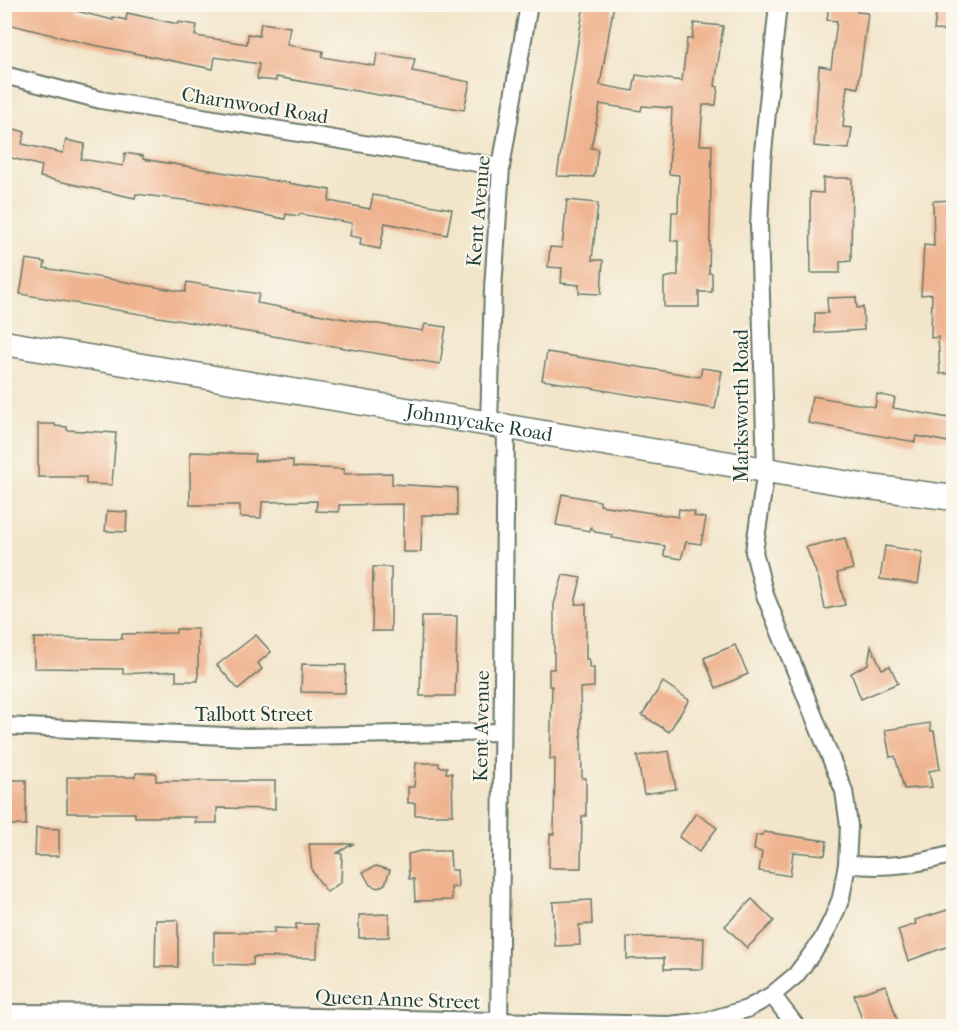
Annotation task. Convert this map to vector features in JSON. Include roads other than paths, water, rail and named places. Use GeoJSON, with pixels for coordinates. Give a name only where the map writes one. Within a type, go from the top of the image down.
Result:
{"type":"FeatureCollection","features":[{"type":"Feature","properties":{"kind":"main road","name":"Johnnycake Road"},"geometry":{"type":"LineString","coordinates":[[4,344],[862,486],[954,498]]}},
{"type":"Feature","properties":{"kind":"street","name":"Kent Avenue"},"geometry":{"type":"LineString","coordinates":[[499,1025],[502,732],[493,289],[501,167],[529,4]]}},
{"type":"Feature","properties":{"kind":"street","name":"Marksworth Road"},"geometry":{"type":"LineString","coordinates":[[778,4],[762,162],[759,226],[766,470],[754,552],[765,595],[844,791],[849,826],[847,864]]}},
{"type":"Feature","properties":{"kind":"street","name":"Charnwood Road"},"geometry":{"type":"LineString","coordinates":[[4,75],[101,100],[501,167]]}},
{"type":"Feature","properties":{"kind":"street","name":"Talbott Street"},"geometry":{"type":"LineString","coordinates":[[4,726],[247,737],[502,732]]}},
{"type":"Feature","properties":{"kind":"street"},"geometry":{"type":"LineString","coordinates":[[847,864],[875,868],[899,867],[954,854]]}},
{"type":"Feature","properties":{"kind":"street","name":"Queen Anne Street"},"geometry":{"type":"LineString","coordinates":[[4,1014],[178,1014],[499,1025],[669,1025],[706,1021],[747,1009],[772,995],[796,975],[822,940],[841,898],[847,864]]}},
{"type":"Feature","properties":{"kind":"street"},"geometry":{"type":"LineString","coordinates":[[772,995],[796,1026]]}}]}
